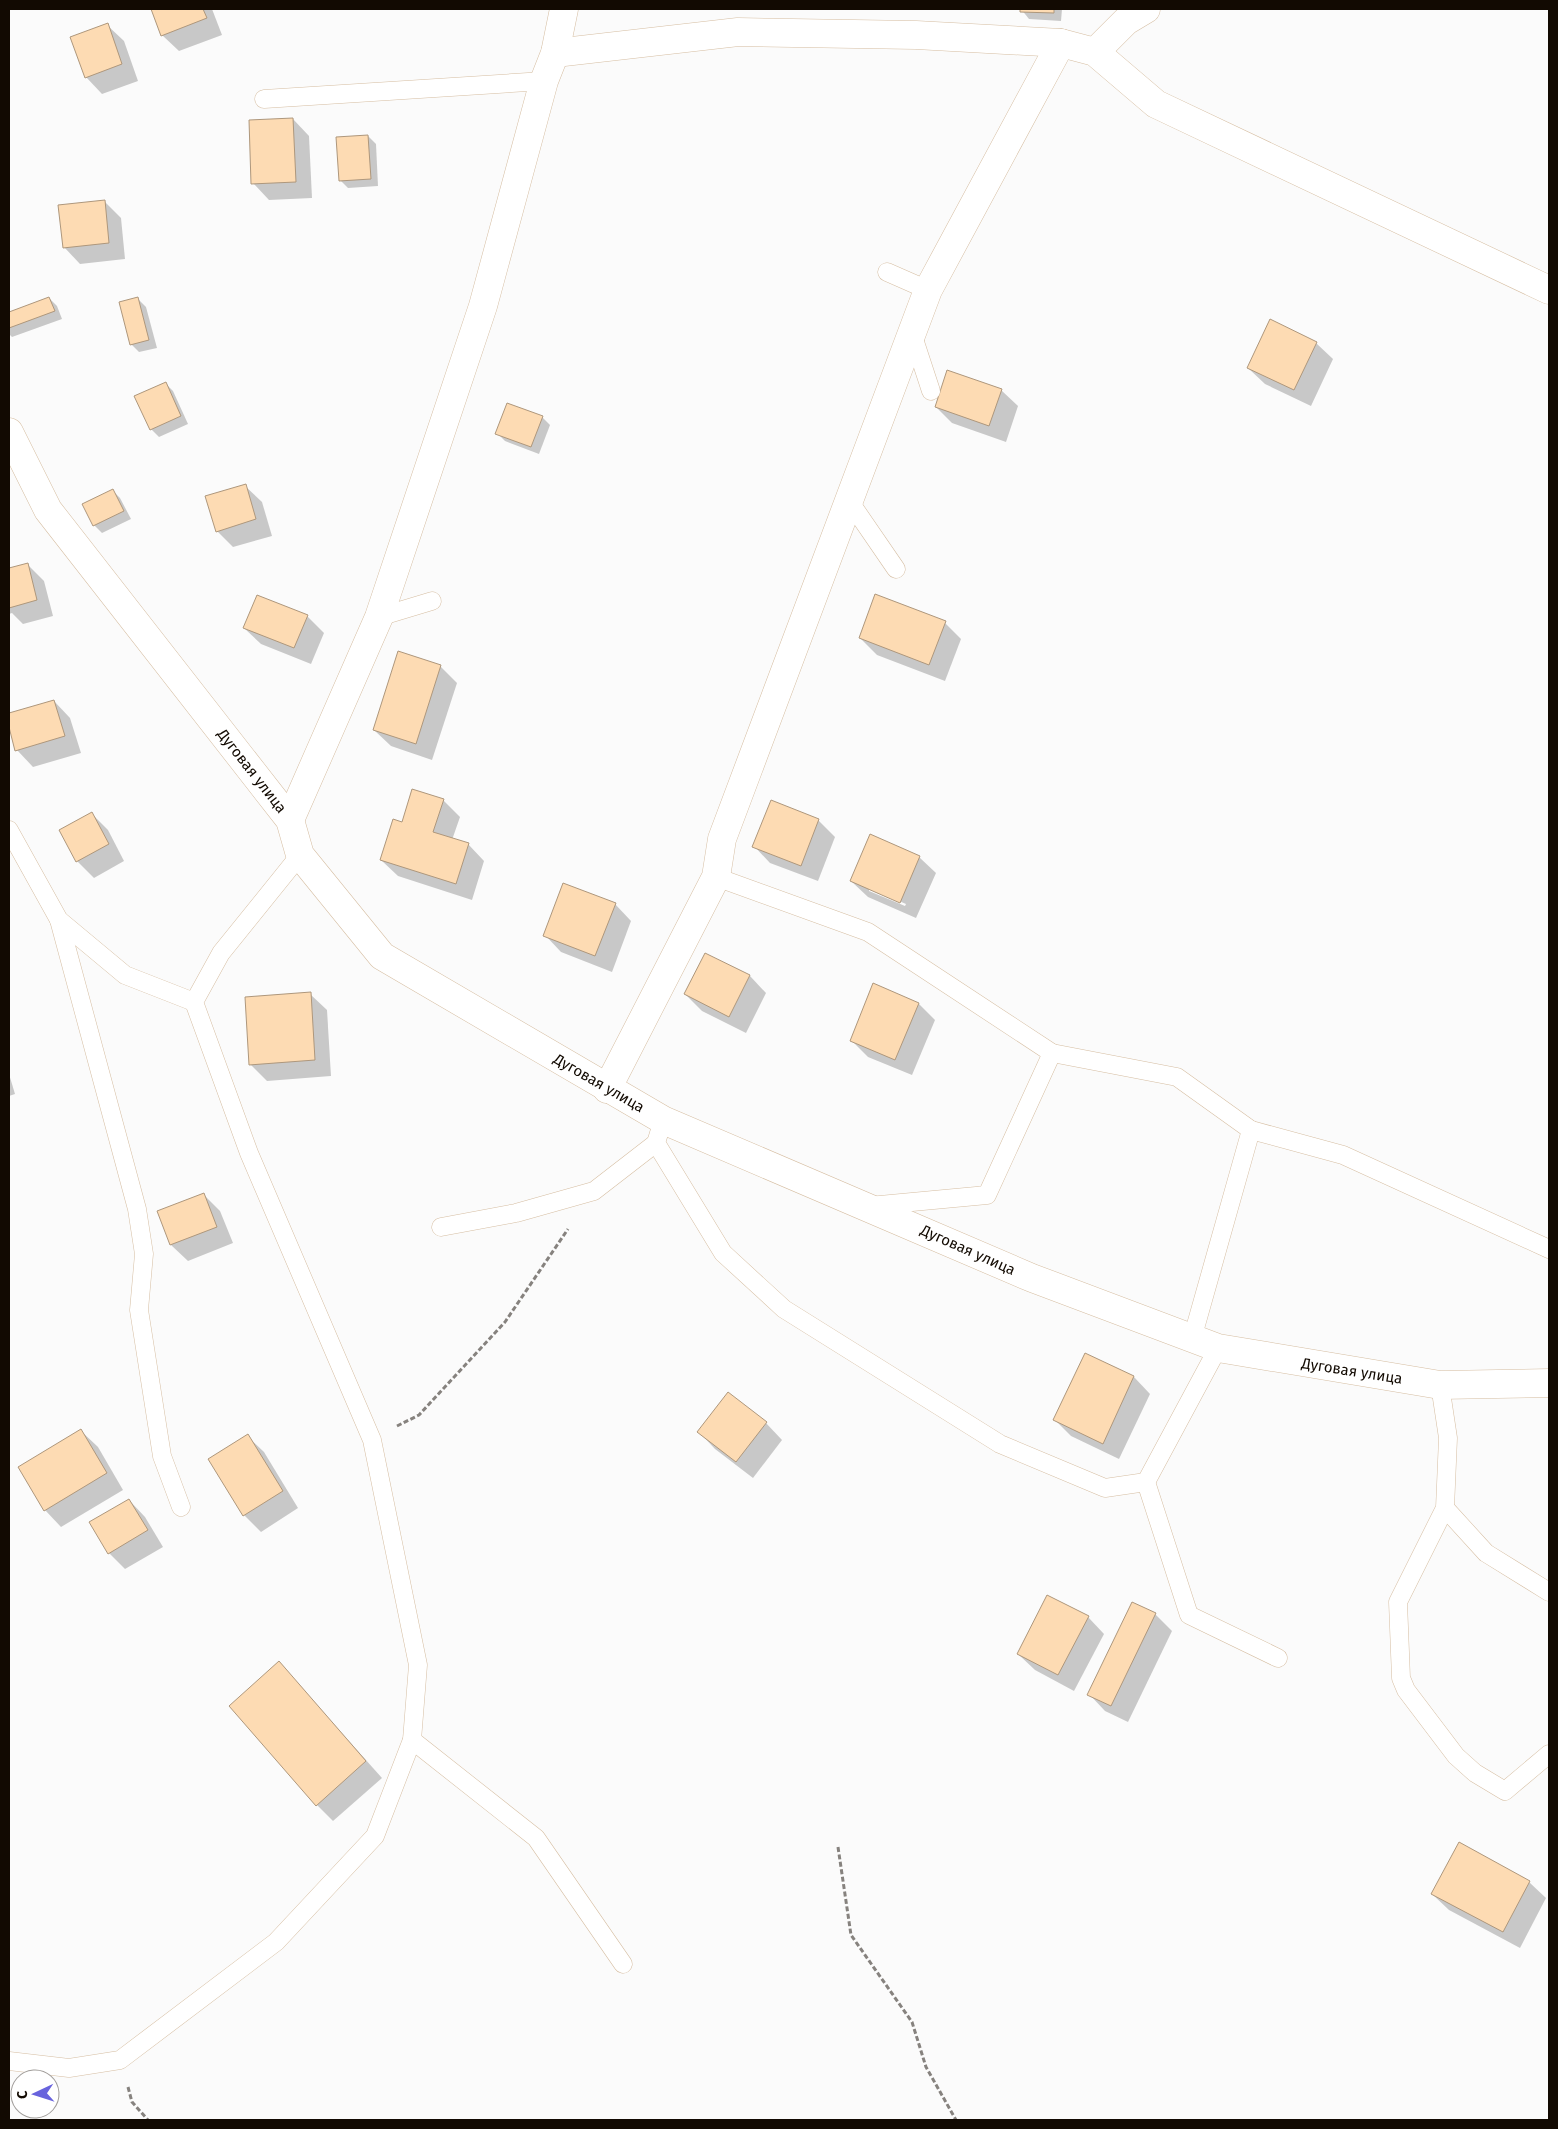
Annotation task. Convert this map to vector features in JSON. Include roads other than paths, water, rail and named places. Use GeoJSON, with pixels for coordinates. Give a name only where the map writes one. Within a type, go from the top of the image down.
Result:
{"type":"FeatureCollection","features":[{"type":"Feature","properties":{"kind":"street"},"geometry":{"type":"LineString","coordinates":[[290,820],[379,616],[483,306],[544,82],[555,53],[564,9]]}},
{"type":"Feature","properties":{"kind":"street"},"geometry":{"type":"LineString","coordinates":[[1095,52],[1126,21],[1146,9]]}},
{"type":"Feature","properties":{"kind":"street"},"geometry":{"type":"LineString","coordinates":[[555,53],[738,32],[916,35],[1061,43],[1095,52],[1156,104],[1549,290]]}},
{"type":"Feature","properties":{"kind":"street"},"geometry":{"type":"LineString","coordinates":[[607,1089],[716,877],[722,839],[913,336],[928,290],[1061,43]]}},
{"type":"Feature","properties":{"kind":"street","name":"Дуговая улица"},"geometry":{"type":"LineString","coordinates":[[9,432],[48,510],[290,820],[300,855],[382,956],[607,1089],[660,1132],[868,1206],[1032,1278],[1218,1348],[1440,1385],[1549,1383]]}},
{"type":"Feature","properties":{"kind":"lane"},"geometry":{"type":"LineString","coordinates":[[264,99],[544,82]]}},
{"type":"Feature","properties":{"kind":"lane"},"geometry":{"type":"LineString","coordinates":[[887,272],[928,290]]}},
{"type":"Feature","properties":{"kind":"lane"},"geometry":{"type":"LineString","coordinates":[[913,336],[931,391]]}},
{"type":"Feature","properties":{"kind":"lane"},"geometry":{"type":"LineString","coordinates":[[850,502],[896,569]]}},
{"type":"Feature","properties":{"kind":"lane"},"geometry":{"type":"LineString","coordinates":[[379,616],[432,601]]}},
{"type":"Feature","properties":{"kind":"lane"},"geometry":{"type":"LineString","coordinates":[[9,830],[59,920],[138,1209],[144,1254],[139,1310],[162,1456],[181,1507]]}},
{"type":"Feature","properties":{"kind":"lane"},"geometry":{"type":"LineString","coordinates":[[194,1002],[221,953],[300,855]]}},
{"type":"Feature","properties":{"kind":"lane"},"geometry":{"type":"LineString","coordinates":[[716,877],[868,932],[1052,1053],[1177,1077],[1251,1130],[1343,1155],[1549,1248]]}},
{"type":"Feature","properties":{"kind":"lane"},"geometry":{"type":"LineString","coordinates":[[9,2061],[69,2068],[120,2060],[276,1942],[375,1836],[412,1740],[418,1665],[372,1440],[249,1153],[194,1002],[125,975],[59,920]]}},
{"type":"Feature","properties":{"kind":"lane"},"geometry":{"type":"LineString","coordinates":[[868,1206],[987,1195],[1052,1053]]}},
{"type":"Feature","properties":{"kind":"lane"},"geometry":{"type":"LineString","coordinates":[[1192,1339],[1251,1130]]}},
{"type":"Feature","properties":{"kind":"lane"},"geometry":{"type":"LineString","coordinates":[[441,1227],[516,1213],[594,1191],[660,1132],[723,1253],[784,1309],[1000,1444],[1105,1488],[1146,1482]]}},
{"type":"Feature","properties":{"kind":"lane"},"geometry":{"type":"LineString","coordinates":[[1218,1348],[1146,1482],[1189,1615],[1278,1658]]}},
{"type":"Feature","properties":{"kind":"lane"},"geometry":{"type":"LineString","coordinates":[[1440,1385],[1448,1438],[1445,1508],[1398,1602],[1401,1678],[1406,1690],[1456,1756],[1475,1773],[1505,1791],[1549,1754]]}},
{"type":"Feature","properties":{"kind":"lane"},"geometry":{"type":"LineString","coordinates":[[1445,1508],[1486,1553],[1549,1592]]}},
{"type":"Feature","properties":{"kind":"lane"},"geometry":{"type":"LineString","coordinates":[[412,1740],[536,1838],[623,1964]]}}]}
